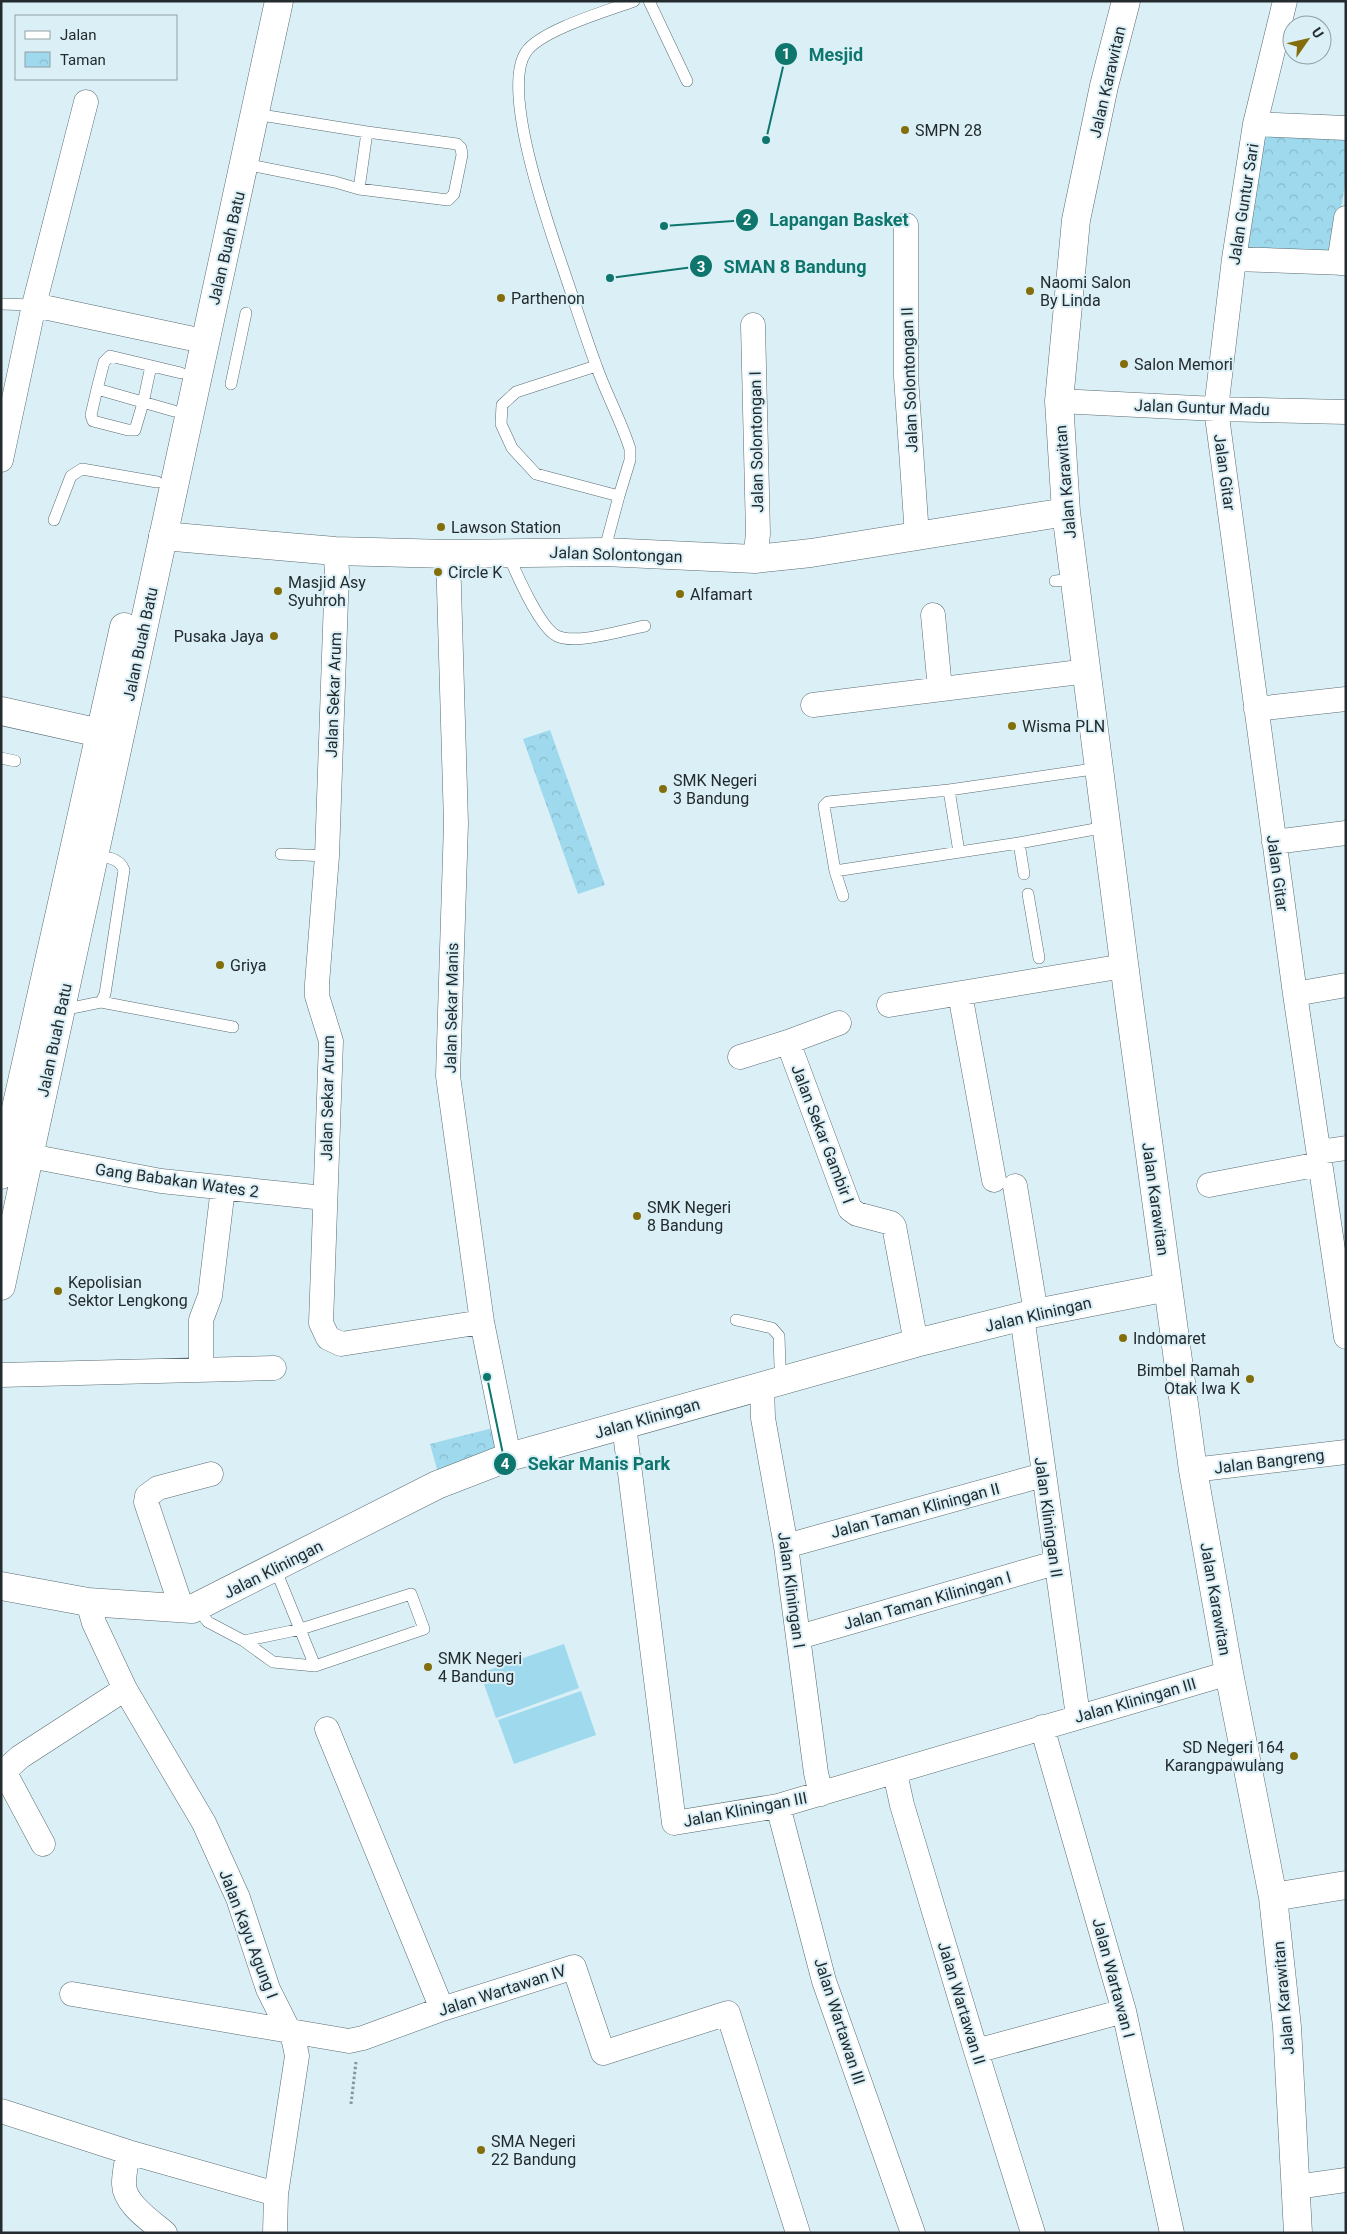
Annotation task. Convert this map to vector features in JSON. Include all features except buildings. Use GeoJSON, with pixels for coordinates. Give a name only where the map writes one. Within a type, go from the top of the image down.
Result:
{"type":"FeatureCollection","features":[{"type":"Feature","properties":{"kind":"street","name":"Jalan Buah Batu"},"geometry":{"type":"LineString","coordinates":[[1,1286],[13,1147],[100,733],[156,482],[174,412],[262,1]]}},
{"type":"Feature","properties":{"kind":"street","name":"Jalan Buah Batu"},"geometry":{"type":"LineString","coordinates":[[1,1175],[13,1147],[60,1010],[278,1]]}},
{"type":"Feature","properties":{"kind":"street","name":"Jalan Karawitan"},"geometry":{"type":"LineString","coordinates":[[1126,1],[1104,86],[1076,220],[1059,401],[1066,512],[1065,580],[1088,671],[1124,966],[1193,1470],[1229,1673],[1273,1897],[1287,2027],[1298,2233]]}},
{"type":"Feature","properties":{"kind":"street","name":"Jalan Guntur Sari"},"geometry":{"type":"LineString","coordinates":[[1216,409],[1234,259],[1255,124],[1285,1]]}},
{"type":"Feature","properties":{"kind":"street"},"geometry":{"type":"LineString","coordinates":[[1,460],[34,306],[86,102]]}},
{"type":"Feature","properties":{"kind":"street"},"geometry":{"type":"LineString","coordinates":[[1255,124],[1346,128]]}},
{"type":"Feature","properties":{"kind":"street"},"geometry":{"type":"LineString","coordinates":[[1234,259],[1342,263],[1346,218]]}},
{"type":"Feature","properties":{"kind":"street","name":"Jalan Solontongan II"},"geometry":{"type":"LineString","coordinates":[[906,225],[906,377],[917,536]]}},
{"type":"Feature","properties":{"kind":"street"},"geometry":{"type":"LineString","coordinates":[[34,306],[189,338]]}},
{"type":"Feature","properties":{"kind":"street","name":"Jalan Solontongan I"},"geometry":{"type":"LineString","coordinates":[[753,325],[758,534],[755,559]]}},
{"type":"Feature","properties":{"kind":"street","name":"Jalan Guntur Madu"},"geometry":{"type":"LineString","coordinates":[[1059,401],[1345,416]]}},
{"type":"Feature","properties":{"kind":"street","name":"Jalan Gitar"},"geometry":{"type":"LineString","coordinates":[[1216,409],[1294,994],[1346,1337]]}},
{"type":"Feature","properties":{"kind":"street","name":"Jalan Solontongan"},"geometry":{"type":"LineString","coordinates":[[163,536],[335,551],[448,554],[604,552],[755,559],[811,553],[1066,512]]}},
{"type":"Feature","properties":{"kind":"street","name":"Jalan Sekar Arum"},"geometry":{"type":"LineString","coordinates":[[335,551],[337,571],[327,856],[317,984],[318,996],[331,1041],[321,1323],[325,1334],[332,1341],[341,1344],[482,1322]]}},
{"type":"Feature","properties":{"kind":"street","name":"Jalan Sekar Manis"},"geometry":{"type":"LineString","coordinates":[[448,554],[456,823],[448,1076],[482,1322],[508,1457]]}},
{"type":"Feature","properties":{"kind":"street"},"geometry":{"type":"LineString","coordinates":[[933,615],[940,689]]}},
{"type":"Feature","properties":{"kind":"street"},"geometry":{"type":"LineString","coordinates":[[813,705],[1088,671]]}},
{"type":"Feature","properties":{"kind":"street"},"geometry":{"type":"LineString","coordinates":[[1256,709],[1346,699]]}},
{"type":"Feature","properties":{"kind":"street"},"geometry":{"type":"LineString","coordinates":[[1,711],[100,733]]}},
{"type":"Feature","properties":{"kind":"street"},"geometry":{"type":"LineString","coordinates":[[1274,842],[1346,833]]}},
{"type":"Feature","properties":{"kind":"street"},"geometry":{"type":"LineString","coordinates":[[888,1005],[1124,966]]}},
{"type":"Feature","properties":{"kind":"street"},"geometry":{"type":"LineString","coordinates":[[1294,994],[1346,986]]}},
{"type":"Feature","properties":{"kind":"street"},"geometry":{"type":"LineString","coordinates":[[960,994],[1005,1183],[1029,1315]]}},
{"type":"Feature","properties":{"kind":"street"},"geometry":{"type":"LineString","coordinates":[[740,1057],[839,1023]]}},
{"type":"Feature","properties":{"kind":"street","name":"Jalan Sekar Gambir I"},"geometry":{"type":"LineString","coordinates":[[788,1042],[850,1209],[857,1214],[891,1223],[894,1226],[916,1343]]}},
{"type":"Feature","properties":{"kind":"street","name":"Gang Babakan Wates 2"},"geometry":{"type":"LineString","coordinates":[[13,1147],[161,1181],[324,1198]]}},
{"type":"Feature","properties":{"kind":"street"},"geometry":{"type":"LineString","coordinates":[[1209,1185],[1320,1158],[1346,1148]]}},
{"type":"Feature","properties":{"kind":"street"},"geometry":{"type":"LineString","coordinates":[[201,1369],[202,1320],[210,1296],[223,1188]]}},
{"type":"Feature","properties":{"kind":"street","name":"Jalan Kliningan"},"geometry":{"type":"LineString","coordinates":[[189,1608],[275,1568],[437,1485],[508,1457],[916,1343],[1029,1315],[1168,1287]]}},
{"type":"Feature","properties":{"kind":"street","name":"Jalan Kliningan II"},"geometry":{"type":"LineString","coordinates":[[1029,1315],[1044,1475],[1078,1716]]}},
{"type":"Feature","properties":{"kind":"street"},"geometry":{"type":"LineString","coordinates":[[1,1375],[274,1368]]}},
{"type":"Feature","properties":{"kind":"street","name":"Jalan Kliningan I"},"geometry":{"type":"LineString","coordinates":[[773,1383],[763,1418],[786,1546],[816,1773],[821,1794]]}},
{"type":"Feature","properties":{"kind":"street","name":"Jalan Kliningan III"},"geometry":{"type":"LineString","coordinates":[[624,1426],[674,1823],[778,1806],[1229,1673]]}},
{"type":"Feature","properties":{"kind":"street","name":"Jalan Bangreng"},"geometry":{"type":"LineString","coordinates":[[1193,1470],[1346,1452]]}},
{"type":"Feature","properties":{"kind":"street"},"geometry":{"type":"LineString","coordinates":[[1,1586],[88,1602],[189,1608],[146,1502],[147,1496],[158,1488],[211,1474]]}},
{"type":"Feature","properties":{"kind":"street","name":"Jalan Taman Kliningan II"},"geometry":{"type":"LineString","coordinates":[[786,1546],[1044,1475]]}},
{"type":"Feature","properties":{"kind":"street","name":"Jalan Taman Kiliningan I"},"geometry":{"type":"LineString","coordinates":[[799,1638],[1055,1563]]}},
{"type":"Feature","properties":{"kind":"street","name":"Jalan Kayu Agung I"},"geometry":{"type":"LineString","coordinates":[[88,1602],[94,1623],[126,1689],[204,1823],[238,1898],[268,1989],[294,2041],[297,2056],[276,2194],[275,2233]]}},
{"type":"Feature","properties":{"kind":"street"},"geometry":{"type":"LineString","coordinates":[[43,1844],[6,1775],[7,1770],[20,1757],[126,1689]]}},
{"type":"Feature","properties":{"kind":"street","name":"Jalan Wartawan I"},"geometry":{"type":"LineString","coordinates":[[1042,1727],[1124,2011],[1172,2233]]}},
{"type":"Feature","properties":{"kind":"street"},"geometry":{"type":"LineString","coordinates":[[327,1729],[442,2009]]}},
{"type":"Feature","properties":{"kind":"street","name":"Jalan Wartawan II"},"geometry":{"type":"LineString","coordinates":[[895,1773],[902,1806],[1033,2233]]}},
{"type":"Feature","properties":{"kind":"street","name":"Jalan Wartawan III"},"geometry":{"type":"LineString","coordinates":[[778,1806],[824,1981],[913,2233]]}},
{"type":"Feature","properties":{"kind":"street"},"geometry":{"type":"LineString","coordinates":[[1273,1897],[1346,1885]]}},
{"type":"Feature","properties":{"kind":"street","name":"Jalan Wartawan IV"},"geometry":{"type":"LineString","coordinates":[[351,2040],[574,1967],[603,2053],[728,2013],[798,2233]]}},
{"type":"Feature","properties":{"kind":"street"},"geometry":{"type":"LineString","coordinates":[[72,1994],[351,2040]]}},
{"type":"Feature","properties":{"kind":"street"},"geometry":{"type":"LineString","coordinates":[[976,2051],[1124,2011]]}},
{"type":"Feature","properties":{"kind":"street"},"geometry":{"type":"LineString","coordinates":[[1,2111],[128,2152],[276,2194]]}},
{"type":"Feature","properties":{"kind":"street"},"geometry":{"type":"LineString","coordinates":[[128,2152],[123,2184],[127,2196],[165,2233]]}},
{"type":"Feature","properties":{"kind":"street"},"geometry":{"type":"LineString","coordinates":[[1296,2187],[1346,2180]]}},
{"type":"Feature","properties":{"kind":"lane"},"geometry":{"type":"LineString","coordinates":[[604,552],[630,460],[630,450],[596,366],[530,166],[518,91],[519,70],[525,54],[536,41],[560,29],[634,1]]}},
{"type":"Feature","properties":{"kind":"lane"},"geometry":{"type":"LineString","coordinates":[[649,1],[687,81]]}},
{"type":"Feature","properties":{"kind":"lane"},"geometry":{"type":"LineString","coordinates":[[244,164],[335,182],[359,189],[448,200],[454,194],[462,154],[461,148],[457,144],[254,114]]}},
{"type":"Feature","properties":{"kind":"lane"},"geometry":{"type":"LineString","coordinates":[[359,189],[367,132]]}},
{"type":"Feature","properties":{"kind":"lane"},"geometry":{"type":"LineString","coordinates":[[1,304],[34,306]]}},
{"type":"Feature","properties":{"kind":"lane"},"geometry":{"type":"LineString","coordinates":[[231,384],[246,313]]}},
{"type":"Feature","properties":{"kind":"lane"},"geometry":{"type":"LineString","coordinates":[[151,366],[143,403],[134,430],[93,421],[90,415],[104,362],[110,356],[181,373]]}},
{"type":"Feature","properties":{"kind":"lane"},"geometry":{"type":"LineString","coordinates":[[596,366],[516,392],[502,405],[501,424],[512,448],[536,474],[619,496]]}},
{"type":"Feature","properties":{"kind":"lane"},"geometry":{"type":"LineString","coordinates":[[97,389],[174,412]]}},
{"type":"Feature","properties":{"kind":"lane"},"geometry":{"type":"LineString","coordinates":[[54,520],[71,476],[82,469],[156,482]]}},
{"type":"Feature","properties":{"kind":"lane"},"geometry":{"type":"LineString","coordinates":[[507,552],[543,624],[557,636],[577,639],[645,626]]}},
{"type":"Feature","properties":{"kind":"lane"},"geometry":{"type":"LineString","coordinates":[[1,758],[15,761]]}},
{"type":"Feature","properties":{"kind":"lane"},"geometry":{"type":"LineString","coordinates":[[843,896],[824,806],[828,802],[949,790],[1100,768]]}},
{"type":"Feature","properties":{"kind":"lane"},"geometry":{"type":"LineString","coordinates":[[949,790],[959,852]]}},
{"type":"Feature","properties":{"kind":"lane"},"geometry":{"type":"LineString","coordinates":[[836,870],[1019,843],[1106,827]]}},
{"type":"Feature","properties":{"kind":"lane"},"geometry":{"type":"LineString","coordinates":[[1019,843],[1024,874]]}},
{"type":"Feature","properties":{"kind":"lane"},"geometry":{"type":"LineString","coordinates":[[281,854],[327,856]]}},
{"type":"Feature","properties":{"kind":"lane"},"geometry":{"type":"LineString","coordinates":[[94,857],[108,857],[120,862],[124,870],[105,994],[101,1002]]}},
{"type":"Feature","properties":{"kind":"lane"},"geometry":{"type":"LineString","coordinates":[[1028,894],[1039,958]]}},
{"type":"Feature","properties":{"kind":"lane"},"geometry":{"type":"LineString","coordinates":[[60,1010],[101,1002],[233,1027]]}},
{"type":"Feature","properties":{"kind":"lane"},"geometry":{"type":"LineString","coordinates":[[736,1320],[772,1328],[779,1336],[780,1366],[773,1383]]}},
{"type":"Feature","properties":{"kind":"lane"},"geometry":{"type":"LineString","coordinates":[[275,1568],[315,1666]]}},
{"type":"Feature","properties":{"kind":"lane"},"geometry":{"type":"LineString","coordinates":[[189,1608],[208,1622],[244,1642],[273,1662],[315,1666],[424,1629],[411,1594],[301,1629],[244,1642]]}},
{"type":"Feature","properties":{"kind":"path"},"geometry":{"type":"LineString","coordinates":[[351,2040],[351,2104]]}},
{"type":"Feature","properties":{"kind":"green space"},"geometry":{"type":"Polygon","coordinates":[[[1261,132],[1346,134],[1346,179],[1333,256],[1242,251],[1261,132]]]}},
{"type":"Feature","properties":{"kind":"green space"},"geometry":{"type":"Polygon","coordinates":[[[550,730],[605,885],[578,894],[523,739],[550,730]]]}},
{"type":"Feature","properties":{"kind":"green space"},"geometry":{"type":"Polygon","coordinates":[[[493,1428],[506,1456],[440,1480],[430,1444],[493,1428]]]}},
{"type":"Feature","properties":{"kind":"green space"},"geometry":{"type":"Polygon","coordinates":[[[564,1644],[579,1688],[496,1718],[480,1673],[564,1644]]]}},
{"type":"Feature","properties":{"kind":"green space"},"geometry":{"type":"Polygon","coordinates":[[[581,1691],[596,1735],[514,1764],[498,1720],[581,1691]]]}},
{"type":"Feature","properties":{"kind":"place","name":"SMPN 28"},"geometry":{"type":"Point","coordinates":[905,130]}},
{"type":"Feature","properties":{"kind":"place","name":"Mesjid"},"geometry":{"type":"Point","coordinates":[766,140]}},
{"type":"Feature","properties":{"kind":"place","name":"Lapangan Basket"},"geometry":{"type":"Point","coordinates":[664,226]}},
{"type":"Feature","properties":{"kind":"place","name":"SMAN 8 Bandung"},"geometry":{"type":"Point","coordinates":[610,278]}},
{"type":"Feature","properties":{"kind":"place","name":"Naomi Salon By Linda"},"geometry":{"type":"Point","coordinates":[1030,291]}},
{"type":"Feature","properties":{"kind":"place","name":"Parthenon"},"geometry":{"type":"Point","coordinates":[501,298]}},
{"type":"Feature","properties":{"kind":"place","name":"Salon Memori"},"geometry":{"type":"Point","coordinates":[1124,364]}},
{"type":"Feature","properties":{"kind":"place","name":"Lawson Station"},"geometry":{"type":"Point","coordinates":[441,527]}},
{"type":"Feature","properties":{"kind":"place","name":"Circle K"},"geometry":{"type":"Point","coordinates":[438,572]}},
{"type":"Feature","properties":{"kind":"place","name":"Masjid Asy Syuhroh"},"geometry":{"type":"Point","coordinates":[278,591]}},
{"type":"Feature","properties":{"kind":"place","name":"Alfamart"},"geometry":{"type":"Point","coordinates":[680,594]}},
{"type":"Feature","properties":{"kind":"place","name":"Pusaka Jaya"},"geometry":{"type":"Point","coordinates":[274,636]}},
{"type":"Feature","properties":{"kind":"place","name":"Wisma PLN"},"geometry":{"type":"Point","coordinates":[1012,726]}},
{"type":"Feature","properties":{"kind":"place","name":"SMK Negeri 3 Bandung"},"geometry":{"type":"Point","coordinates":[663,789]}},
{"type":"Feature","properties":{"kind":"place","name":"Griya"},"geometry":{"type":"Point","coordinates":[220,965]}},
{"type":"Feature","properties":{"kind":"place","name":"SMK Negeri 8 Bandung"},"geometry":{"type":"Point","coordinates":[637,1216]}},
{"type":"Feature","properties":{"kind":"place","name":"Kepolisian Sektor Lengkong"},"geometry":{"type":"Point","coordinates":[58,1291]}},
{"type":"Feature","properties":{"kind":"place","name":"Indomaret"},"geometry":{"type":"Point","coordinates":[1123,1338]}},
{"type":"Feature","properties":{"kind":"place","name":"Sekar Manis Park"},"geometry":{"type":"Point","coordinates":[487,1377]}},
{"type":"Feature","properties":{"kind":"place","name":"Bimbel Ramah Otak Iwa K"},"geometry":{"type":"Point","coordinates":[1250,1379]}},
{"type":"Feature","properties":{"kind":"place","name":"SMK Negeri 4 Bandung"},"geometry":{"type":"Point","coordinates":[428,1667]}},
{"type":"Feature","properties":{"kind":"place","name":"SD Negeri 164 Karangpawulang"},"geometry":{"type":"Point","coordinates":[1294,1756]}},
{"type":"Feature","properties":{"kind":"place","name":"SMA Negeri 22 Bandung"},"geometry":{"type":"Point","coordinates":[481,2150]}}]}
